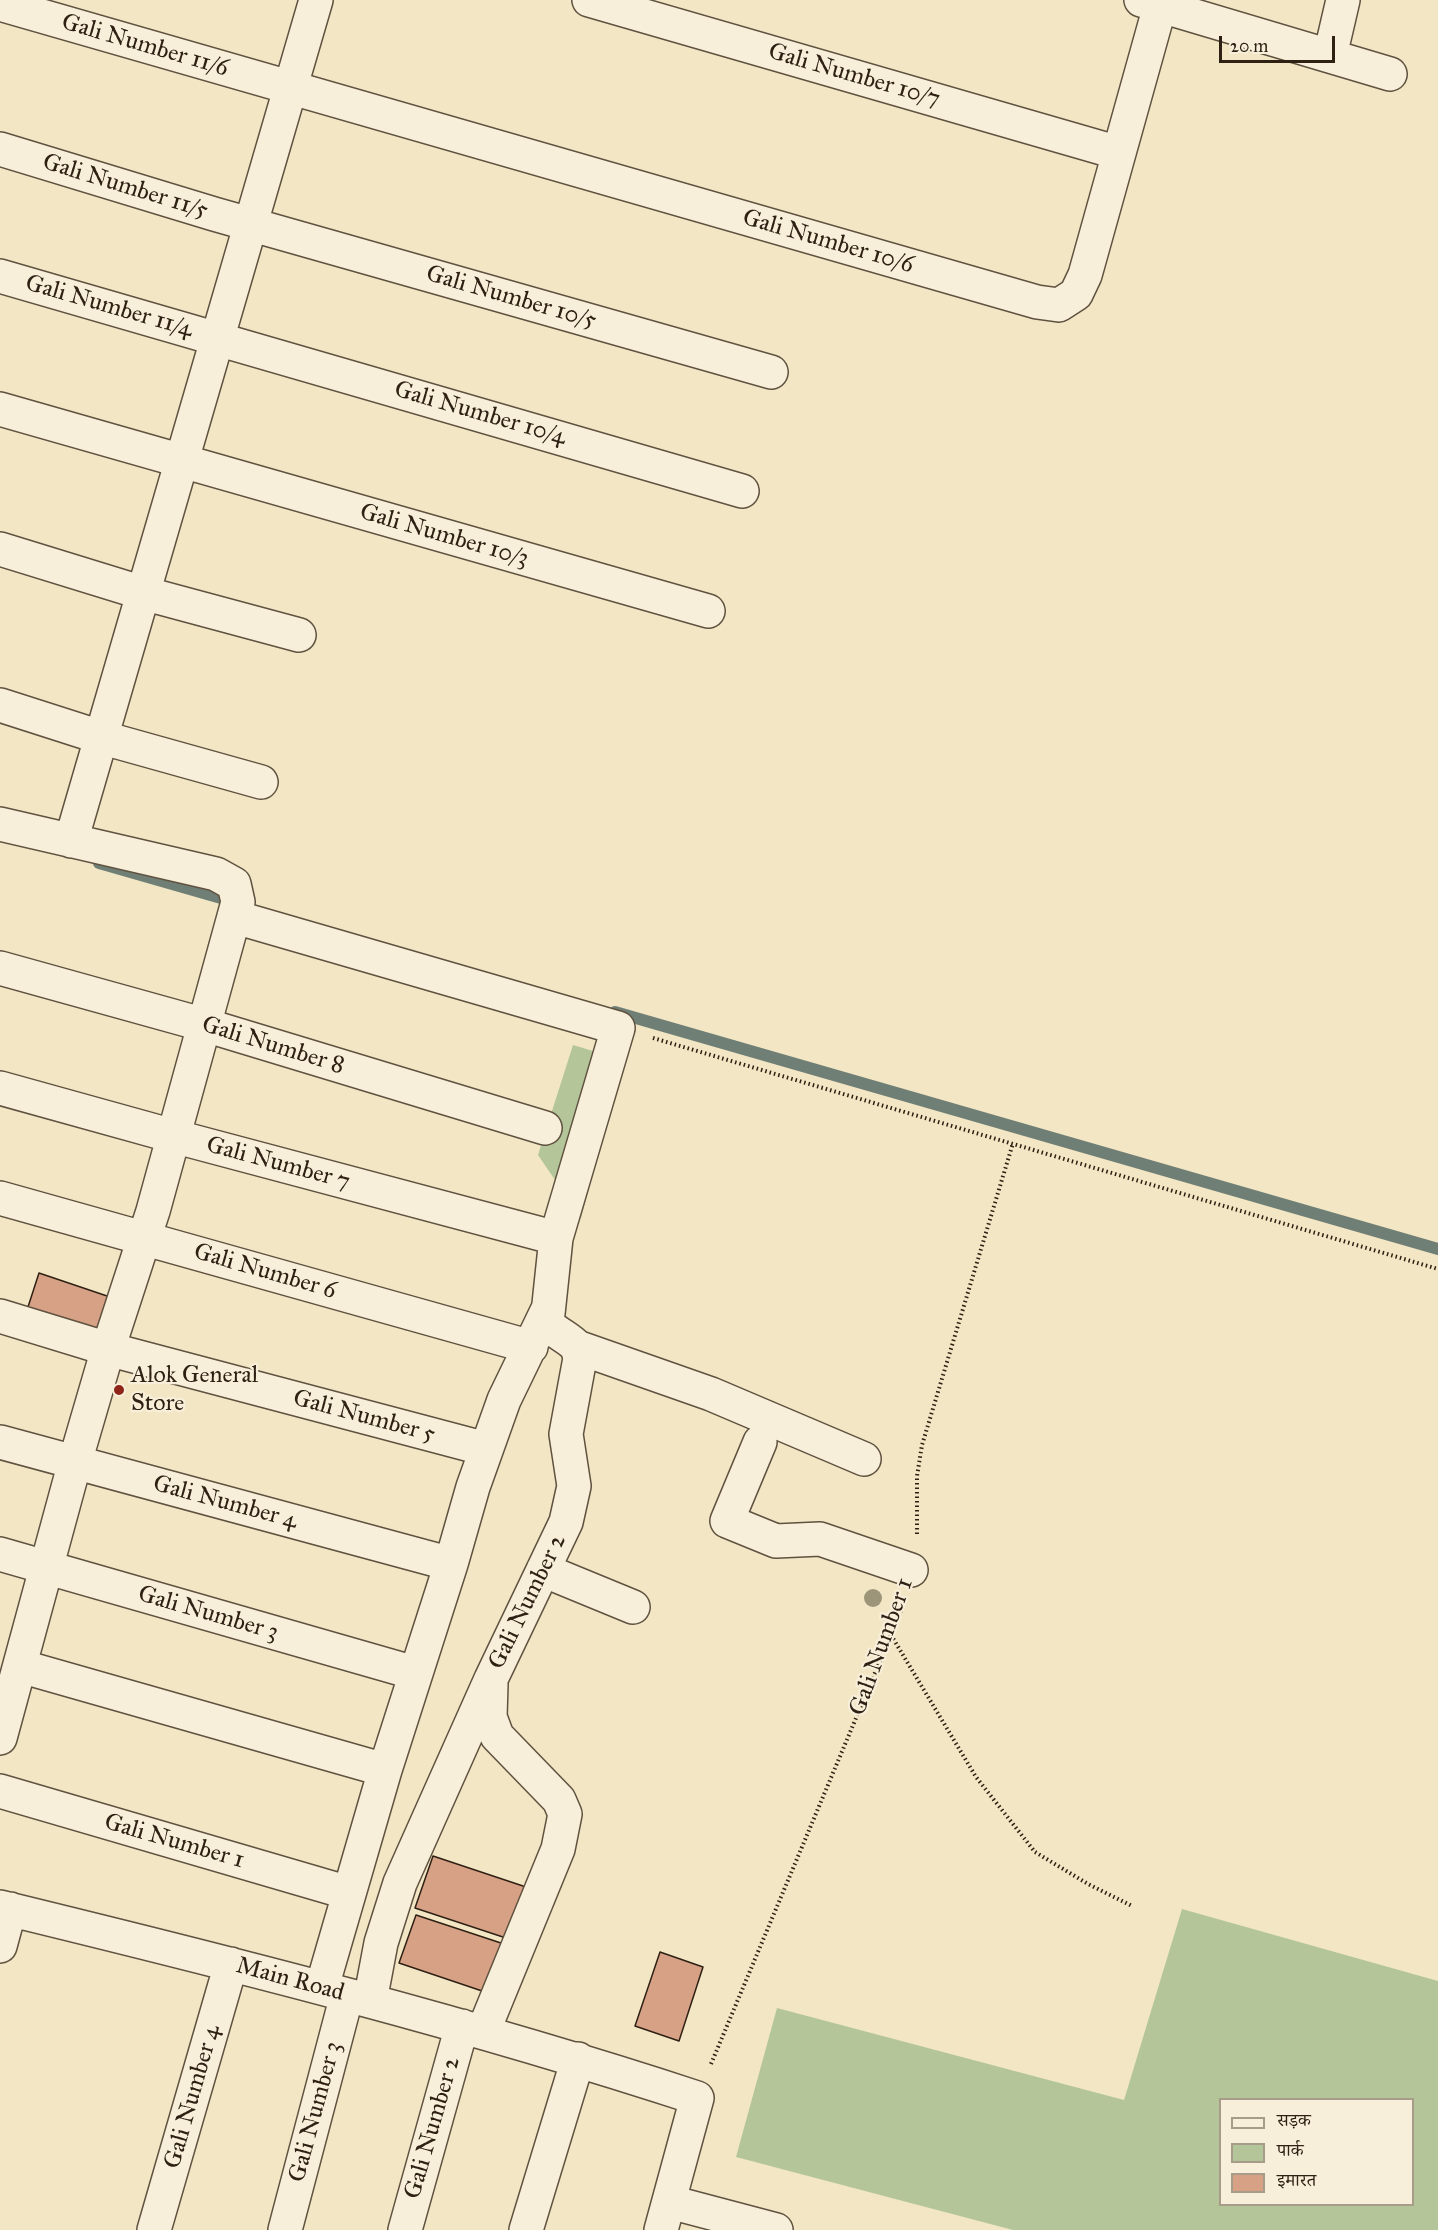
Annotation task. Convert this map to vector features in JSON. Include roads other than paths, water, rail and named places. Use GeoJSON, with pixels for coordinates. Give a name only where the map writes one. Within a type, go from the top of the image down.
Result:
{"type":"FeatureCollection","features":[{"type":"Feature","properties":{"kind":"street"},"geometry":{"type":"LineString","coordinates":[[71,841],[316,0]]}},
{"type":"Feature","properties":{"kind":"street","name":"Gali Number 10/7"},"geometry":{"type":"LineString","coordinates":[[589,0],[1119,153]]}},
{"type":"Feature","properties":{"kind":"street"},"geometry":{"type":"LineString","coordinates":[[1330,56],[1343,0]]}},
{"type":"Feature","properties":{"kind":"street","name":"Gali Number 11/6"},"geometry":{"type":"LineString","coordinates":[[0,4],[290,88]]}},
{"type":"Feature","properties":{"kind":"street"},"geometry":{"type":"LineString","coordinates":[[1165,4],[1390,74]]}},
{"type":"Feature","properties":{"kind":"street","name":"Gali Number 10/6"},"geometry":{"type":"LineString","coordinates":[[290,88],[1026,298],[1059,305],[1076,294],[1085,275],[1119,153],[1165,4]]}},
{"type":"Feature","properties":{"kind":"street","name":"Gali Number 11/5"},"geometry":{"type":"LineString","coordinates":[[0,149],[250,224]]}},
{"type":"Feature","properties":{"kind":"street","name":"Gali Number 10/5"},"geometry":{"type":"LineString","coordinates":[[250,224],[771,372]]}},
{"type":"Feature","properties":{"kind":"street","name":"Gali Number 11/4"},"geometry":{"type":"LineString","coordinates":[[0,276],[217,338]]}},
{"type":"Feature","properties":{"kind":"street","name":"Gali Number 10/4"},"geometry":{"type":"LineString","coordinates":[[217,338],[742,491]]}},
{"type":"Feature","properties":{"kind":"street","name":"Gali Number 10/3"},"geometry":{"type":"LineString","coordinates":[[0,409],[708,611]]}},
{"type":"Feature","properties":{"kind":"street"},"geometry":{"type":"LineString","coordinates":[[0,549],[142,593],[299,634]]}},
{"type":"Feature","properties":{"kind":"street"},"geometry":{"type":"LineString","coordinates":[[0,705],[100,737],[261,782]]}},
{"type":"Feature","properties":{"kind":"street"},"geometry":{"type":"LineString","coordinates":[[0,824],[216,874],[234,884],[238,902],[144,1238],[75,1462],[0,1738]]}},
{"type":"Feature","properties":{"kind":"street"},"geometry":{"type":"LineString","coordinates":[[235,917],[618,1028],[556,1238],[547,1323],[551,1329],[577,1347],[711,1394],[864,1459]]}},
{"type":"Feature","properties":{"kind":"street","name":"Gali Number 8"},"geometry":{"type":"LineString","coordinates":[[0,968],[205,1025],[545,1128]]}},
{"type":"Feature","properties":{"kind":"street","name":"Gali Number 7"},"geometry":{"type":"LineString","coordinates":[[0,1088],[556,1238]]}},
{"type":"Feature","properties":{"kind":"street","name":"Gali Number 6"},"geometry":{"type":"LineString","coordinates":[[0,1198],[531,1347]]}},
{"type":"Feature","properties":{"kind":"street"},"geometry":{"type":"LineString","coordinates":[[346,1994],[349,1893],[385,1770],[486,1449],[504,1400],[548,1309]]}},
{"type":"Feature","properties":{"kind":"street","name":"Gali Number 5"},"geometry":{"type":"LineString","coordinates":[[0,1316],[108,1349],[486,1449]]}},
{"type":"Feature","properties":{"kind":"street","name":"Gali Number 2"},"geometry":{"type":"LineString","coordinates":[[405,2230],[472,2029],[558,1849],[565,1814],[559,1800],[497,1736],[490,1717],[491,1679],[566,1522],[572,1501],[574,1485],[566,1434],[580,1358],[577,1347]]}},
{"type":"Feature","properties":{"kind":"street","name":"Gali Number 4"},"geometry":{"type":"LineString","coordinates":[[0,1442],[451,1564]]}},
{"type":"Feature","properties":{"kind":"street"},"geometry":{"type":"LineString","coordinates":[[760,1442],[727,1521],[776,1541],[820,1539],[911,1570]]}},
{"type":"Feature","properties":{"kind":"street","name":"Gali Number 3"},"geometry":{"type":"LineString","coordinates":[[0,1554],[415,1673]]}},
{"type":"Feature","properties":{"kind":"street"},"geometry":{"type":"LineString","coordinates":[[543,1570],[633,1607]]}},
{"type":"Feature","properties":{"kind":"street"},"geometry":{"type":"LineString","coordinates":[[20,1666],[385,1770]]}},
{"type":"Feature","properties":{"kind":"street"},"geometry":{"type":"LineString","coordinates":[[346,1994],[381,1943],[400,1883],[491,1679]]}},
{"type":"Feature","properties":{"kind":"street","name":"Gali Number 1"},"geometry":{"type":"LineString","coordinates":[[0,1791],[349,1893]]}},
{"type":"Feature","properties":{"kind":"street"},"geometry":{"type":"LineString","coordinates":[[0,1946],[5,1908]]}},
{"type":"Feature","properties":{"kind":"street","name":"Main Road"},"geometry":{"type":"LineString","coordinates":[[5,1908],[346,1994],[578,2059],[697,2098],[666,2216]]}},
{"type":"Feature","properties":{"kind":"street","name":"Gali Number 4"},"geometry":{"type":"LineString","coordinates":[[154,2230],[231,1964]]}},
{"type":"Feature","properties":{"kind":"street","name":"Gali Number 3"},"geometry":{"type":"LineString","coordinates":[[285,2230],[346,1994]]}},
{"type":"Feature","properties":{"kind":"street"},"geometry":{"type":"LineString","coordinates":[[526,2230],[578,2059]]}},
{"type":"Feature","properties":{"kind":"street"},"geometry":{"type":"LineString","coordinates":[[666,2216],[776,2230]]}},
{"type":"Feature","properties":{"kind":"waterway"},"geometry":{"type":"LineString","coordinates":[[99,863],[235,902]]}},
{"type":"Feature","properties":{"kind":"waterway"},"geometry":{"type":"LineString","coordinates":[[615,1012],[1438,1249]]}},
{"type":"Feature","properties":{"kind":"place","name":"Alok General Store"},"geometry":{"type":"Point","coordinates":[119,1390]}}]}
